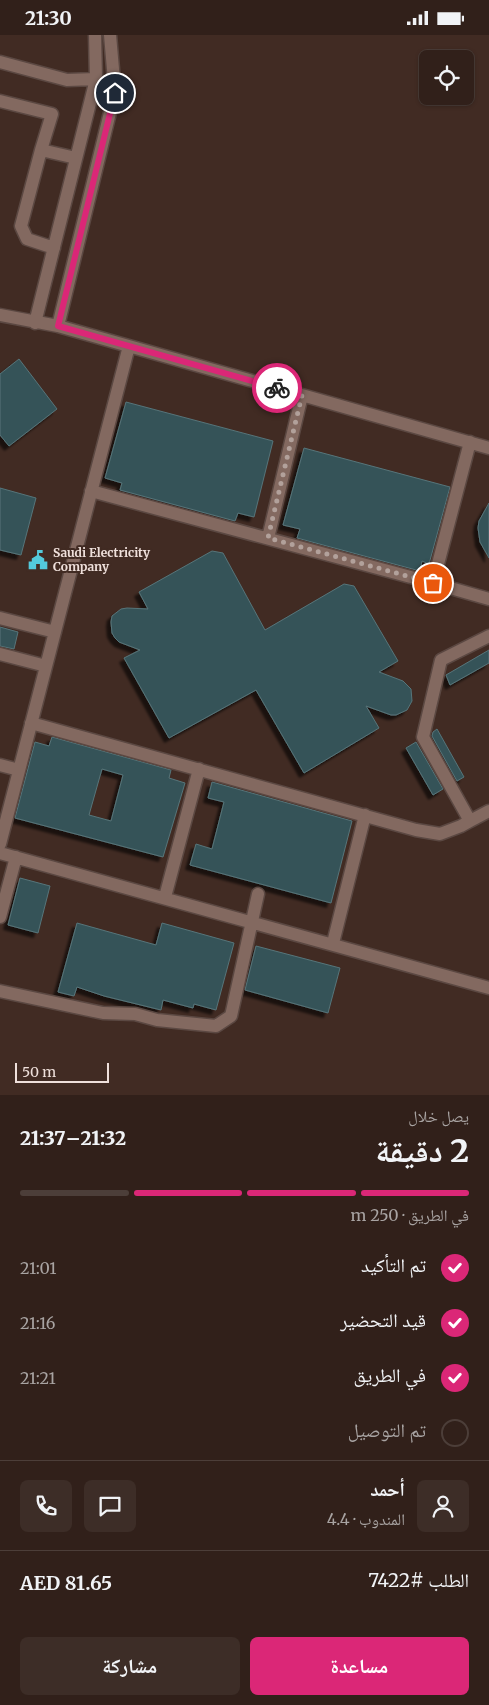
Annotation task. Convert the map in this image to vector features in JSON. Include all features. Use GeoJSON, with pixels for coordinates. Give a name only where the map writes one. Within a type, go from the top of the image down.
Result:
{"type":"FeatureCollection","features":[{"type":"Feature","properties":{"kind":"street"},"geometry":{"type":"LineString","coordinates":[[35,323],[96,79],[95,35]]}},
{"type":"Feature","properties":{"kind":"street"},"geometry":{"type":"LineString","coordinates":[[58,326],[115,93],[110,35]]}},
{"type":"Feature","properties":{"kind":"street"},"geometry":{"type":"LineString","coordinates":[[0,62],[67,80],[96,79]]}},
{"type":"Feature","properties":{"kind":"street"},"geometry":{"type":"LineString","coordinates":[[0,101],[52,114],[20,226],[27,239],[54,248]]}},
{"type":"Feature","properties":{"kind":"street"},"geometry":{"type":"LineString","coordinates":[[41,150],[76,158]]}},
{"type":"Feature","properties":{"kind":"street"},"geometry":{"type":"LineString","coordinates":[[0,315],[58,326],[489,448]]}},
{"type":"Feature","properties":{"kind":"street"},"geometry":{"type":"LineString","coordinates":[[0,844],[129,346]]}},
{"type":"Feature","properties":{"kind":"street"},"geometry":{"type":"LineString","coordinates":[[268,538],[302,395]]}},
{"type":"Feature","properties":{"kind":"street"},"geometry":{"type":"LineString","coordinates":[[433,583],[470,442]]}},
{"type":"Feature","properties":{"kind":"street"},"geometry":{"type":"LineString","coordinates":[[91,491],[489,599]]}},
{"type":"Feature","properties":{"kind":"street"},"geometry":{"type":"LineString","coordinates":[[0,618],[55,632]]}},
{"type":"Feature","properties":{"kind":"street"},"geometry":{"type":"LineString","coordinates":[[470,821],[424,737],[441,660],[489,635]]}},
{"type":"Feature","properties":{"kind":"street"},"geometry":{"type":"LineString","coordinates":[[0,654],[46,666]]}},
{"type":"Feature","properties":{"kind":"street"},"geometry":{"type":"LineString","coordinates":[[31,723],[416,830],[440,833],[461,826],[489,811]]}},
{"type":"Feature","properties":{"kind":"street"},"geometry":{"type":"LineString","coordinates":[[0,765],[19,770]]}},
{"type":"Feature","properties":{"kind":"street"},"geometry":{"type":"LineString","coordinates":[[165,897],[199,769]]}},
{"type":"Feature","properties":{"kind":"street"},"geometry":{"type":"LineString","coordinates":[[333,943],[364,815]]}},
{"type":"Feature","properties":{"kind":"street"},"geometry":{"type":"LineString","coordinates":[[0,853],[489,987]]}},
{"type":"Feature","properties":{"kind":"street"},"geometry":{"type":"LineString","coordinates":[[0,917],[16,857]]}},
{"type":"Feature","properties":{"kind":"street"},"geometry":{"type":"LineString","coordinates":[[0,991],[103,1013],[135,1014],[157,1020],[216,1026],[231,1016],[258,894]]}},
{"type":"Feature","properties":{"kind":"building"},"geometry":{"type":"Polygon","coordinates":[[[19,359],[57,409],[9,446],[0,435],[0,374],[19,359]]]}},
{"type":"Feature","properties":{"kind":"building"},"geometry":{"type":"Polygon","coordinates":[[[126,402],[273,441],[254,517],[238,513],[235,521],[120,490],[122,483],[105,478],[126,402]]]}},
{"type":"Feature","properties":{"kind":"building"},"geometry":{"type":"Polygon","coordinates":[[[304,448],[450,487],[429,564],[422,561],[420,571],[297,538],[300,529],[283,525],[304,448]]]}},
{"type":"Feature","properties":{"kind":"building"},"geometry":{"type":"Polygon","coordinates":[[[0,488],[36,498],[21,555],[0,550],[0,488]]]}},
{"type":"Feature","properties":{"kind":"building"},"geometry":{"type":"Polygon","coordinates":[[[489,503],[489,558],[480,542],[478,528],[479,521],[489,503]]]}},
{"type":"Feature","properties":{"kind":"building"},"geometry":{"type":"Polygon","coordinates":[[[212,551],[223,553],[265,630],[344,584],[354,586],[398,661],[379,672],[403,681],[411,689],[412,701],[407,710],[391,715],[366,706],[379,728],[304,773],[256,690],[169,738],[124,658],[140,650],[119,642],[115,638],[112,633],[112,616],[121,609],[148,609],[139,592],[212,551]]]}},
{"type":"Feature","properties":{"kind":"building"},"geometry":{"type":"Polygon","coordinates":[[[0,627],[18,632],[14,649],[0,646],[0,627]]]}},
{"type":"Feature","properties":{"kind":"building"},"geometry":{"type":"Polygon","coordinates":[[[489,650],[489,663],[450,685],[446,675],[489,650]]]}},
{"type":"Feature","properties":{"kind":"building"},"geometry":{"type":"Polygon","coordinates":[[[437,729],[464,777],[457,781],[432,736],[433,732],[437,729]]]}},
{"type":"Feature","properties":{"kind":"building"},"geometry":{"type":"Polygon","coordinates":[[[52,737],[171,770],[169,778],[185,783],[163,857],[15,818],[35,742],[49,746],[52,737]],[[102,769],[89,815],[111,821],[123,775],[102,769]]]}},
{"type":"Feature","properties":{"kind":"building"},"geometry":{"type":"Polygon","coordinates":[[[416,742],[443,789],[433,795],[406,748],[416,742]]]}},
{"type":"Feature","properties":{"kind":"building"},"geometry":{"type":"Polygon","coordinates":[[[212,782],[352,821],[331,903],[190,865],[196,844],[212,849],[224,802],[208,798],[212,782]]]}},
{"type":"Feature","properties":{"kind":"building"},"geometry":{"type":"Polygon","coordinates":[[[20,878],[50,886],[38,933],[8,925],[20,878]]]}},
{"type":"Feature","properties":{"kind":"building"},"geometry":{"type":"Polygon","coordinates":[[[77,923],[156,945],[162,923],[234,943],[216,1010],[194,1004],[193,1008],[163,1000],[161,1010],[104,996],[77,987],[74,996],[58,992],[77,923]]]}},
{"type":"Feature","properties":{"kind":"building"},"geometry":{"type":"Polygon","coordinates":[[[256,946],[340,968],[328,1013],[245,990],[256,946]]]}},
{"type":"Feature","properties":{"kind":"way so far"},"geometry":{"type":"LineString","coordinates":[[277,388],[302,395],[268,538],[433,583]]}},
{"type":"Feature","properties":{"kind":"place","name":"Saudi Electricity Company"},"geometry":{"type":"Point","coordinates":[38,560]}},
{"type":"Feature","properties":{"kind":"route"},"geometry":{"type":"LineString","coordinates":[[115,93],[58,326],[277,388]]}}]}
